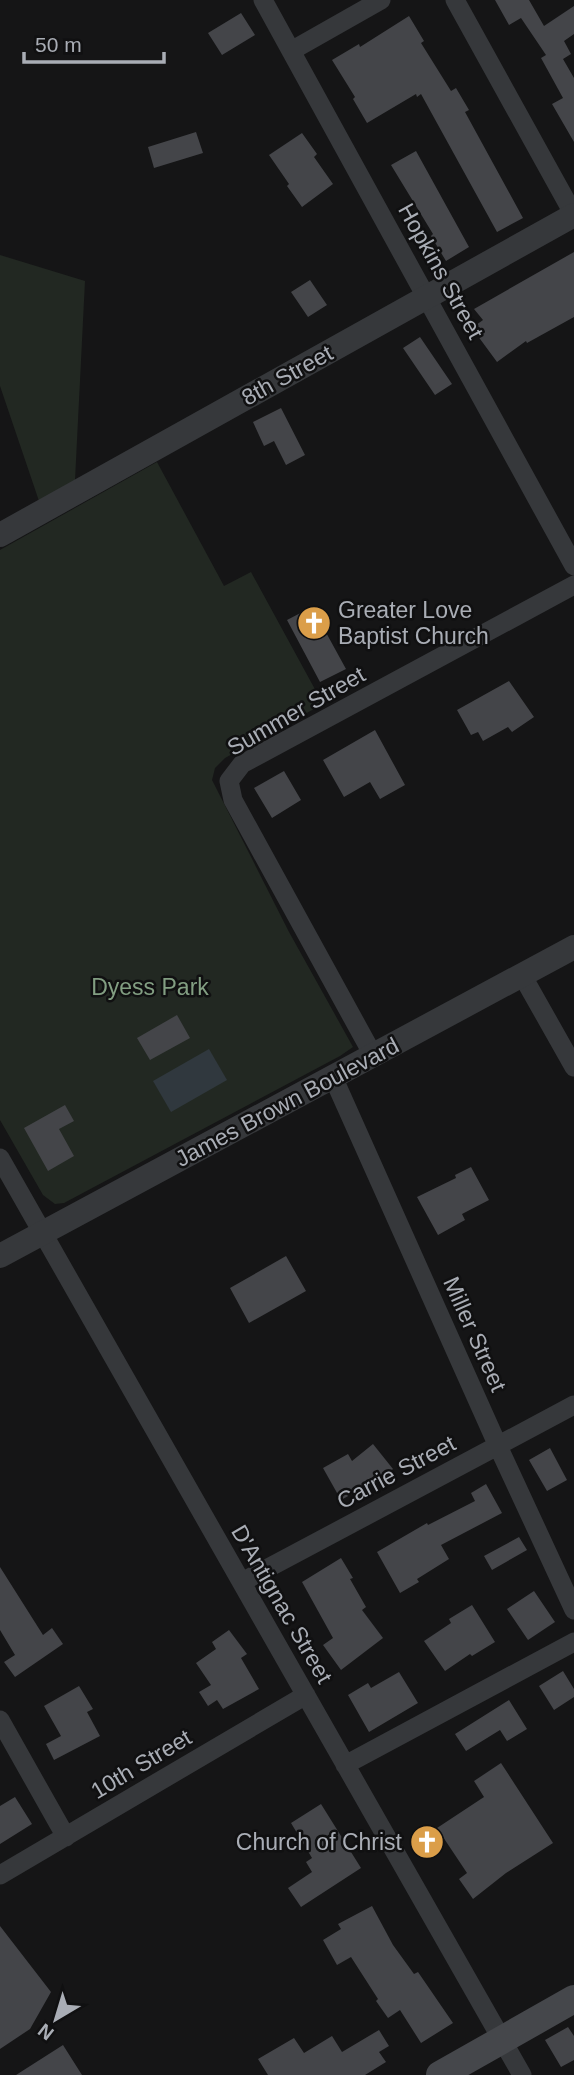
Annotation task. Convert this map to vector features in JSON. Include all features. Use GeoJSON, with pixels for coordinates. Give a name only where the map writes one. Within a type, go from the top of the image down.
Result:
{"type":"FeatureCollection","features":[{"type":"Feature","properties":{"kind":"main road"},"geometry":{"type":"LineString","coordinates":[[440,2075],[574,1999]]}},
{"type":"Feature","properties":{"kind":"street","name":"Hopkins Street"},"geometry":{"type":"LineString","coordinates":[[263,0],[574,566]]}},
{"type":"Feature","properties":{"kind":"street"},"geometry":{"type":"LineString","coordinates":[[291,51],[381,0]]}},
{"type":"Feature","properties":{"kind":"street"},"geometry":{"type":"LineString","coordinates":[[455,0],[574,215]]}},
{"type":"Feature","properties":{"kind":"street","name":"8th Street"},"geometry":{"type":"LineString","coordinates":[[0,535],[574,215]]}},
{"type":"Feature","properties":{"kind":"street","name":"Summer Street"},"geometry":{"type":"LineString","coordinates":[[373,1055],[233,800],[229,781],[242,765],[574,585]]}},
{"type":"Feature","properties":{"kind":"street","name":"James Brown Boulevard"},"geometry":{"type":"LineString","coordinates":[[0,1256],[574,947]]}},
{"type":"Feature","properties":{"kind":"street"},"geometry":{"type":"LineString","coordinates":[[522,975],[574,1067]]}},
{"type":"Feature","properties":{"kind":"street","name":"Miller Street"},"geometry":{"type":"LineString","coordinates":[[333,1077],[574,1610]]}},
{"type":"Feature","properties":{"kind":"street","name":"D'Antignac Street"},"geometry":{"type":"LineString","coordinates":[[0,1158],[522,2075]]}},
{"type":"Feature","properties":{"kind":"street","name":"Carrie Street"},"geometry":{"type":"LineString","coordinates":[[242,1582],[574,1405]]}},
{"type":"Feature","properties":{"kind":"street"},"geometry":{"type":"LineString","coordinates":[[345,1765],[574,1642]]}},
{"type":"Feature","properties":{"kind":"street","name":"10th Street"},"geometry":{"type":"LineString","coordinates":[[0,1875],[306,1695]]}},
{"type":"Feature","properties":{"kind":"street"},"geometry":{"type":"LineString","coordinates":[[0,1720],[66,1837]]}},
{"type":"Feature","properties":{"kind":"green space"},"geometry":{"type":"Polygon","coordinates":[[[0,255],[85,281],[75,480],[39,501],[0,386],[0,255]]]}},
{"type":"Feature","properties":{"kind":"green space","name":"Dyess Park"},"geometry":{"type":"Polygon","coordinates":[[[157,462],[224,586],[251,572],[323,704],[225,758],[215,768],[212,780],[289,932],[353,1047],[64,1203],[55,1204],[43,1195],[0,1120],[0,550],[157,462]]]}},
{"type":"Feature","properties":{"kind":"shaded area"},"geometry":{"type":"Polygon","coordinates":[[[209,1049],[227,1080],[171,1112],[153,1081],[209,1049]]]}},
{"type":"Feature","properties":{"kind":"building"},"geometry":{"type":"Polygon","coordinates":[[[495,0],[529,0],[544,26],[574,6],[574,34],[564,41],[571,54],[563,59],[574,78],[574,142],[552,104],[563,98],[541,58],[546,55],[521,18],[509,25],[495,0]]]}},
{"type":"Feature","properties":{"kind":"building"},"geometry":{"type":"Polygon","coordinates":[[[241,13],[255,35],[222,55],[208,33],[241,13]]]}},
{"type":"Feature","properties":{"kind":"building"},"geometry":{"type":"Polygon","coordinates":[[[409,16],[424,41],[421,43],[451,91],[456,88],[469,110],[465,112],[523,218],[497,232],[421,94],[417,97],[416,94],[367,123],[353,99],[355,97],[332,60],[359,44],[360,47],[409,16]]]}},
{"type":"Feature","properties":{"kind":"building"},"geometry":{"type":"Polygon","coordinates":[[[196,132],[203,153],[154,168],[148,147],[196,132]]]}},
{"type":"Feature","properties":{"kind":"building"},"geometry":{"type":"Polygon","coordinates":[[[302,133],[317,154],[314,157],[333,184],[302,207],[269,155],[302,133]]]}},
{"type":"Feature","properties":{"kind":"building"},"geometry":{"type":"Polygon","coordinates":[[[416,151],[469,247],[446,261],[431,236],[433,234],[391,165],[416,151]]]}},
{"type":"Feature","properties":{"kind":"building"},"geometry":{"type":"Polygon","coordinates":[[[574,252],[574,317],[527,343],[526,341],[497,362],[472,328],[483,320],[474,309],[574,252]]]}},
{"type":"Feature","properties":{"kind":"building"},"geometry":{"type":"Polygon","coordinates":[[[310,280],[327,305],[308,317],[291,292],[310,280]]]}},
{"type":"Feature","properties":{"kind":"building"},"geometry":{"type":"Polygon","coordinates":[[[420,337],[452,384],[435,395],[403,348],[420,337]]]}},
{"type":"Feature","properties":{"kind":"building"},"geometry":{"type":"Polygon","coordinates":[[[281,408],[305,455],[286,465],[274,441],[264,446],[253,422],[281,408]]]}},
{"type":"Feature","properties":{"kind":"building"},"geometry":{"type":"Polygon","coordinates":[[[312,607],[346,669],[320,682],[287,620],[312,607]]]}},
{"type":"Feature","properties":{"kind":"building"},"geometry":{"type":"Polygon","coordinates":[[[509,681],[534,717],[512,732],[508,727],[483,741],[478,732],[471,735],[457,710],[509,681]]]}},
{"type":"Feature","properties":{"kind":"building"},"geometry":{"type":"Polygon","coordinates":[[[375,730],[405,785],[380,799],[370,782],[344,797],[323,760],[375,730]]]}},
{"type":"Feature","properties":{"kind":"building"},"geometry":{"type":"Polygon","coordinates":[[[284,771],[301,800],[272,818],[254,788],[284,771]]]}},
{"type":"Feature","properties":{"kind":"building"},"geometry":{"type":"Polygon","coordinates":[[[177,1015],[190,1038],[150,1060],[137,1038],[177,1015]]]}},
{"type":"Feature","properties":{"kind":"building"},"geometry":{"type":"Polygon","coordinates":[[[65,1105],[74,1121],[59,1129],[74,1156],[48,1171],[24,1128],[65,1105]]]}},
{"type":"Feature","properties":{"kind":"building"},"geometry":{"type":"Polygon","coordinates":[[[471,1167],[489,1200],[462,1214],[465,1220],[438,1235],[417,1197],[456,1178],[455,1175],[471,1167]]]}},
{"type":"Feature","properties":{"kind":"building"},"geometry":{"type":"Polygon","coordinates":[[[286,1256],[306,1291],[249,1323],[230,1288],[286,1256]]]}},
{"type":"Feature","properties":{"kind":"building"},"geometry":{"type":"Polygon","coordinates":[[[373,1444],[393,1469],[376,1483],[375,1481],[341,1500],[323,1468],[348,1454],[352,1461],[373,1444]]]}},
{"type":"Feature","properties":{"kind":"building"},"geometry":{"type":"Polygon","coordinates":[[[550,1448],[567,1480],[547,1491],[529,1460],[550,1448]]]}},
{"type":"Feature","properties":{"kind":"building"},"geometry":{"type":"Polygon","coordinates":[[[486,1484],[502,1513],[441,1545],[449,1559],[400,1593],[377,1552],[427,1523],[428,1525],[475,1501],[471,1493],[486,1484]]]}},
{"type":"Feature","properties":{"kind":"building"},"geometry":{"type":"Polygon","coordinates":[[[519,1537],[527,1550],[492,1570],[484,1556],[519,1537]]]}},
{"type":"Feature","properties":{"kind":"building"},"geometry":{"type":"Polygon","coordinates":[[[341,1558],[366,1607],[362,1610],[383,1638],[341,1670],[323,1645],[333,1638],[302,1582],[341,1558]]]}},
{"type":"Feature","properties":{"kind":"building"},"geometry":{"type":"Polygon","coordinates":[[[0,1567],[43,1635],[52,1628],[63,1644],[15,1677],[4,1662],[15,1655],[0,1630],[0,1567]]]}},
{"type":"Feature","properties":{"kind":"building"},"geometry":{"type":"Polygon","coordinates":[[[534,1591],[555,1622],[528,1640],[507,1609],[534,1591]]]}},
{"type":"Feature","properties":{"kind":"building"},"geometry":{"type":"Polygon","coordinates":[[[472,1605],[495,1642],[472,1656],[470,1654],[445,1671],[424,1641],[451,1623],[449,1619],[472,1605]]]}},
{"type":"Feature","properties":{"kind":"building"},"geometry":{"type":"Polygon","coordinates":[[[229,1630],[247,1654],[241,1658],[259,1689],[223,1709],[217,1700],[208,1706],[199,1692],[211,1685],[196,1663],[216,1649],[212,1642],[229,1630]]]}},
{"type":"Feature","properties":{"kind":"building"},"geometry":{"type":"Polygon","coordinates":[[[563,1671],[574,1689],[574,1697],[554,1710],[539,1686],[563,1671]]]}},
{"type":"Feature","properties":{"kind":"building"},"geometry":{"type":"Polygon","coordinates":[[[399,1672],[418,1703],[369,1732],[348,1695],[368,1683],[371,1688],[399,1672]]]}},
{"type":"Feature","properties":{"kind":"building"},"geometry":{"type":"Polygon","coordinates":[[[79,1686],[93,1709],[87,1712],[100,1736],[54,1760],[46,1744],[61,1736],[44,1706],[79,1686]]]}},
{"type":"Feature","properties":{"kind":"building"},"geometry":{"type":"Polygon","coordinates":[[[509,1700],[527,1729],[507,1741],[500,1730],[466,1751],[455,1734],[509,1700]]]}},
{"type":"Feature","properties":{"kind":"building"},"geometry":{"type":"Polygon","coordinates":[[[501,1763],[553,1843],[506,1873],[473,1899],[459,1879],[467,1873],[437,1828],[484,1797],[474,1781],[501,1763]]]}},
{"type":"Feature","properties":{"kind":"building"},"geometry":{"type":"Polygon","coordinates":[[[15,1797],[32,1824],[0,1844],[0,1806],[15,1797]]]}},
{"type":"Feature","properties":{"kind":"building"},"geometry":{"type":"Polygon","coordinates":[[[321,1804],[361,1868],[301,1907],[288,1888],[312,1872],[306,1862],[312,1858],[291,1823],[321,1804]]]}},
{"type":"Feature","properties":{"kind":"building"},"geometry":{"type":"Polygon","coordinates":[[[372,1906],[393,1945],[414,1974],[418,1972],[453,2023],[421,2043],[400,2010],[388,2018],[351,1957],[337,1965],[323,1940],[341,1929],[338,1924],[372,1906]]]}},
{"type":"Feature","properties":{"kind":"building"},"geometry":{"type":"Polygon","coordinates":[[[0,1926],[51,1992],[30,2029],[0,2049],[0,1926]]]}},
{"type":"Feature","properties":{"kind":"building"},"geometry":{"type":"Polygon","coordinates":[[[568,2027],[574,2036],[574,2060],[561,2067],[545,2040],[568,2027]]]}},
{"type":"Feature","properties":{"kind":"building"},"geometry":{"type":"Polygon","coordinates":[[[379,2030],[389,2046],[379,2052],[386,2062],[365,2075],[268,2075],[258,2059],[294,2038],[304,2053],[332,2036],[342,2052],[379,2030]]]}},
{"type":"Feature","properties":{"kind":"building"},"geometry":{"type":"Polygon","coordinates":[[[63,2045],[82,2075],[16,2075],[63,2045]]]}},
{"type":"Feature","properties":{"kind":"place","name":"Greater Love Baptist Church"},"geometry":{"type":"Point","coordinates":[314,623]}},
{"type":"Feature","properties":{"kind":"place","name":"Church of Christ"},"geometry":{"type":"Point","coordinates":[427,1842]}}]}
